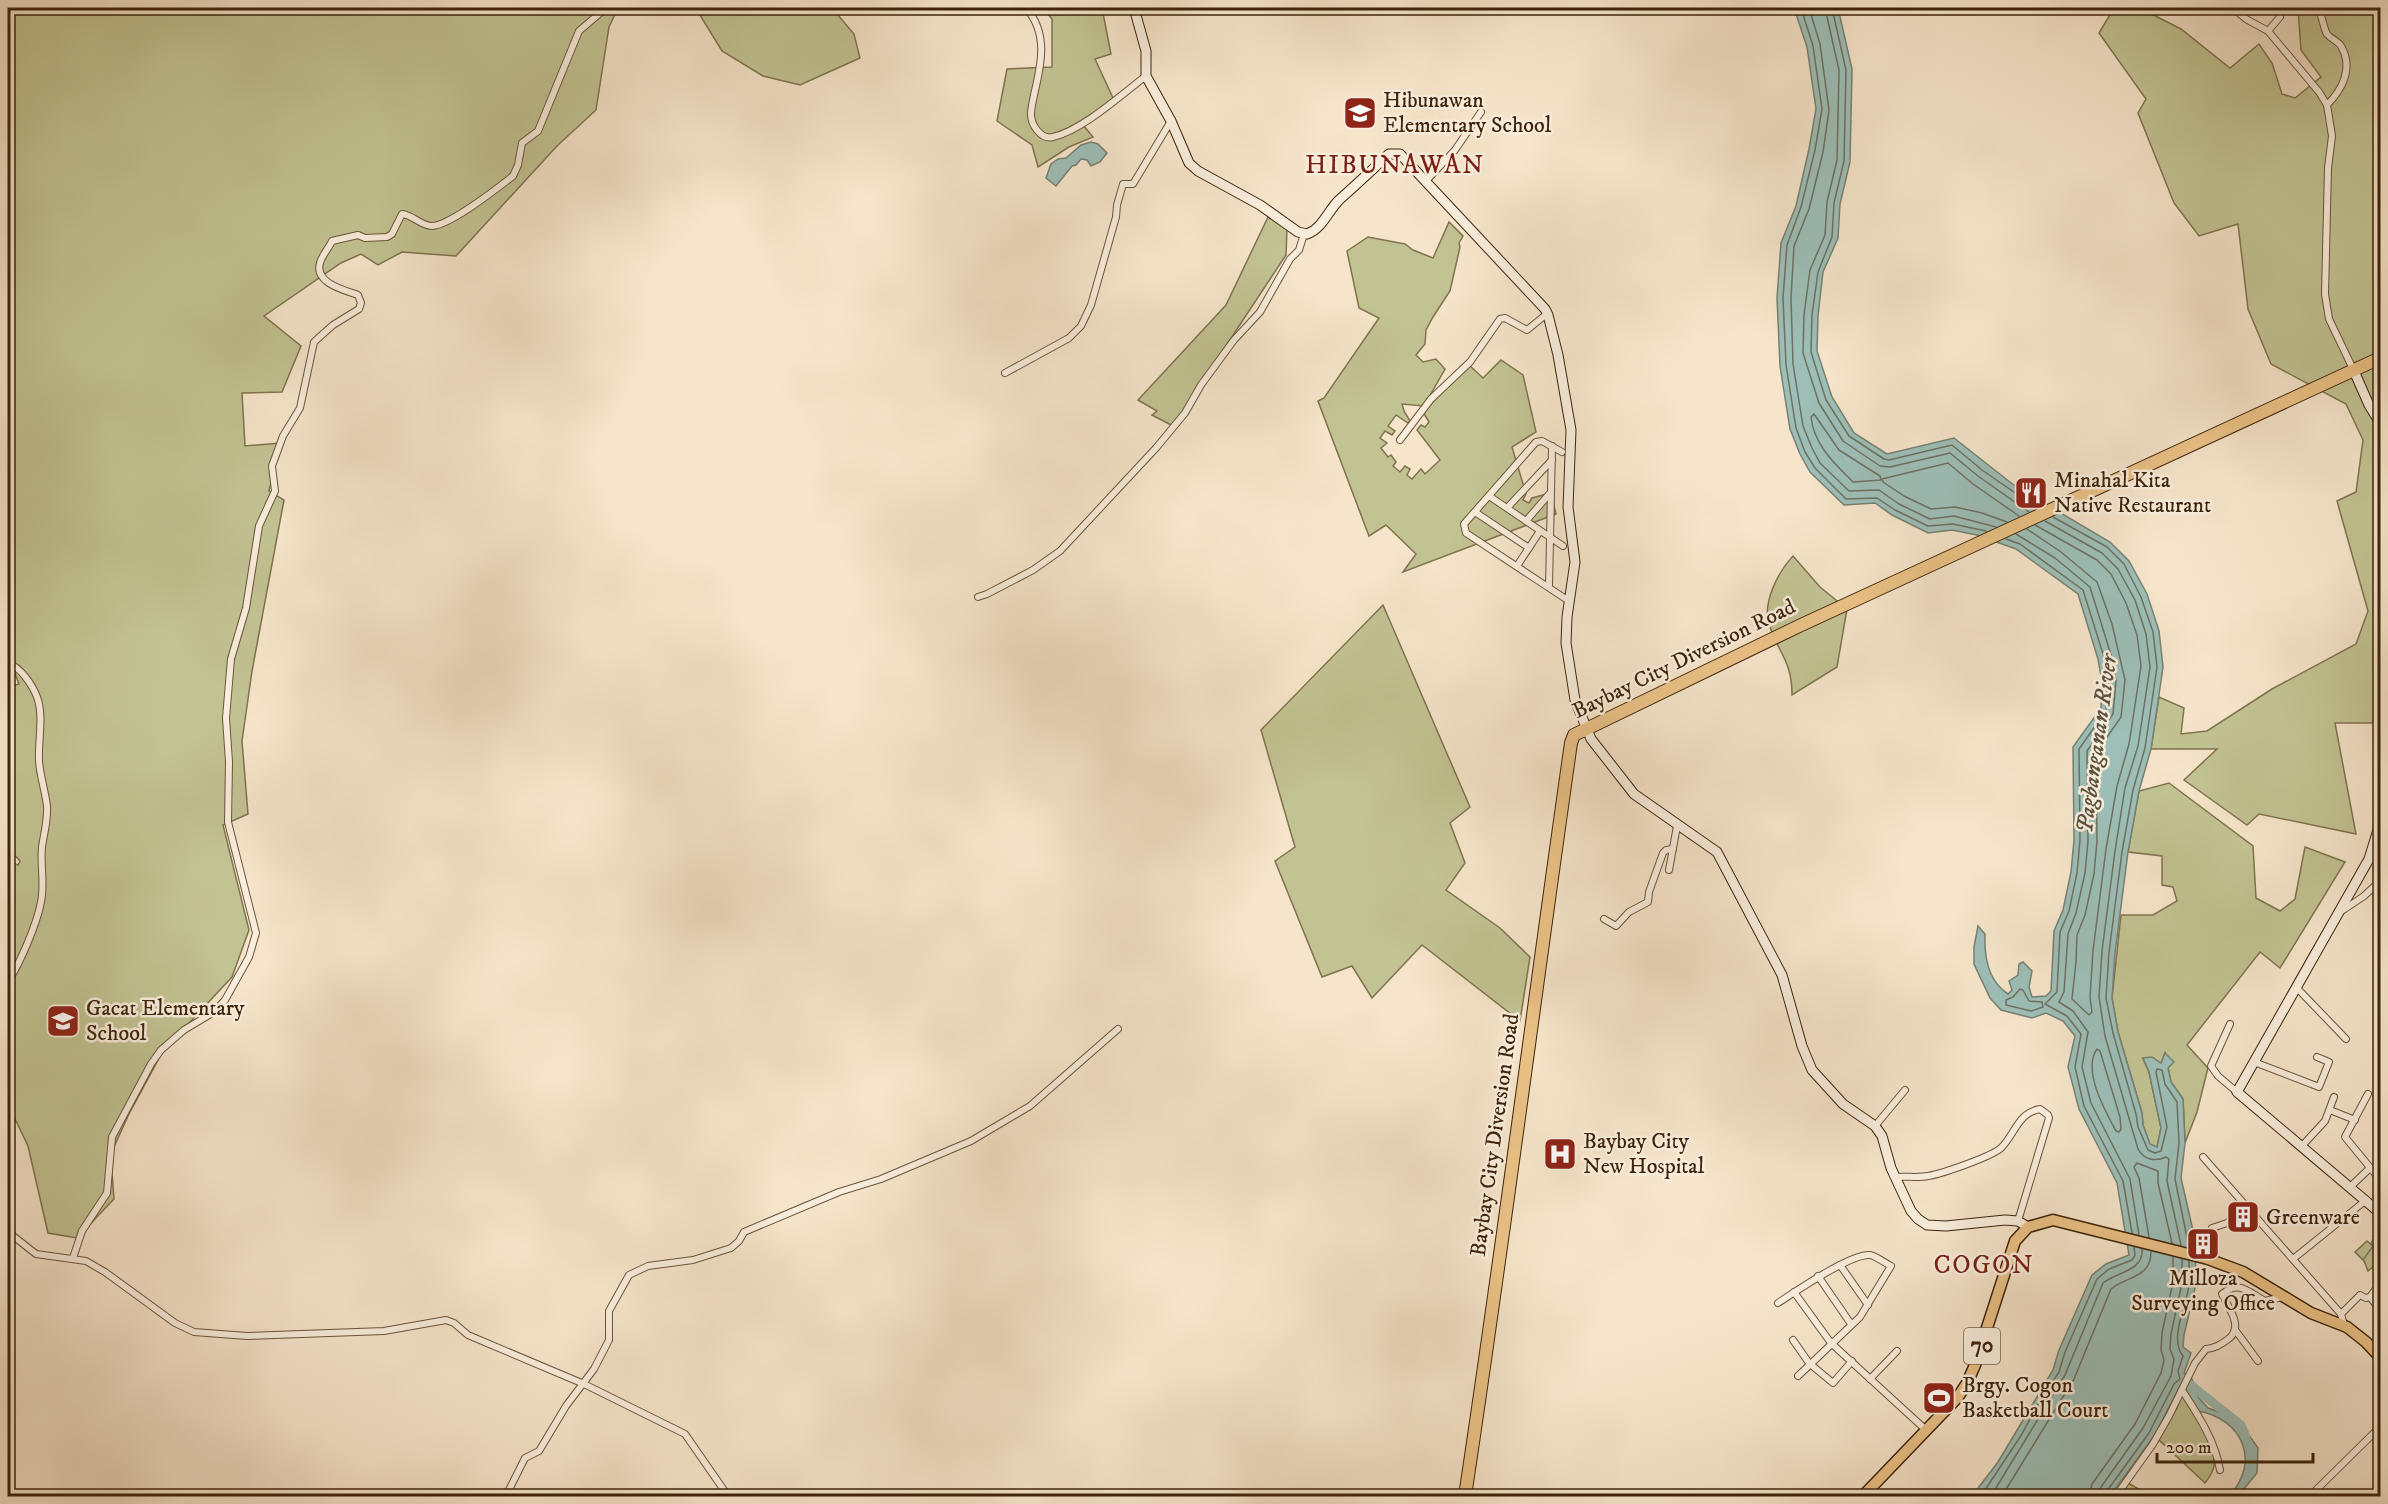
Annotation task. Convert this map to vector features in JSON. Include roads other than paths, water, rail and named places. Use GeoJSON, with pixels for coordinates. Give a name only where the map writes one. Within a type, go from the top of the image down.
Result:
{"type":"FeatureCollection","features":[{"type":"Feature","properties":{"kind":"highway","name":"Baybay City Diversion Road"},"geometry":{"type":"LineString","coordinates":[[1465,1497],[1515,1158],[1571,743],[1574,735],[1799,626],[2380,358]]}},
{"type":"Feature","properties":{"kind":"main road"},"geometry":{"type":"LineString","coordinates":[[2023,1224],[2053,1220],[2208,1259],[2243,1272],[2311,1313],[2345,1326],[2366,1342],[2380,1357]]}},
{"type":"Feature","properties":{"kind":"main road","name":"70"},"geometry":{"type":"LineString","coordinates":[[1863,1497],[1958,1397],[1967,1383],[1986,1334],[2015,1240],[2023,1224]]}},
{"type":"Feature","properties":{"kind":"street"},"geometry":{"type":"LineString","coordinates":[[73,1258],[82,1231],[107,1193],[112,1137],[151,1065],[161,1050],[184,1030],[214,1012],[225,1000],[249,957],[256,933],[228,822],[230,762],[226,718],[231,659],[246,608],[259,525],[275,491],[272,466],[283,436],[300,408],[314,342],[359,309],[361,303],[358,295],[325,280],[320,274],[320,264],[332,241],[358,235],[365,238],[387,237],[392,234],[402,214],[410,215],[417,221],[430,226],[445,223],[513,176],[518,165],[522,143],[538,131],[579,31],[606,8]]}},
{"type":"Feature","properties":{"kind":"street"},"geometry":{"type":"LineString","coordinates":[[1026,8],[1036,22],[1041,40],[1042,51],[1031,114],[1035,129],[1043,136],[1052,138],[1082,123],[1146,76]]}},
{"type":"Feature","properties":{"kind":"street"},"geometry":{"type":"LineString","coordinates":[[1134,8],[1146,51],[1146,76],[1171,121],[1189,163],[1198,171],[1234,190],[1304,234]]}},
{"type":"Feature","properties":{"kind":"street"},"geometry":{"type":"LineString","coordinates":[[2233,8],[2246,20],[2268,31],[2319,92],[2326,105],[2332,136],[2328,168],[2325,294],[2329,319],[2369,405],[2380,423]]}},
{"type":"Feature","properties":{"kind":"street"},"geometry":{"type":"LineString","coordinates":[[2325,8],[2321,16],[2324,25],[2328,34],[2341,46],[2346,61],[2346,76],[2339,93],[2326,105]]}},
{"type":"Feature","properties":{"kind":"street"},"geometry":{"type":"LineString","coordinates":[[2268,31],[2280,17]]}},
{"type":"Feature","properties":{"kind":"street"},"geometry":{"type":"LineString","coordinates":[[1426,181],[1455,150],[1481,112]]}},
{"type":"Feature","properties":{"kind":"street"},"geometry":{"type":"LineString","coordinates":[[1005,373],[1069,338],[1081,326],[1091,305],[1123,184],[1133,184],[1171,121]]}},
{"type":"Feature","properties":{"kind":"street"},"geometry":{"type":"LineString","coordinates":[[1304,234],[1316,230],[1337,203],[1391,153],[1402,156],[1548,312],[1571,430],[1568,507],[1575,562],[1566,644],[1575,700],[1586,729],[1594,744],[1632,793],[1677,826],[1709,845],[1719,855],[1782,975],[1802,1046],[1812,1070],[1844,1104],[1875,1126],[1882,1136],[1887,1160],[1895,1177],[1911,1211],[1927,1225],[1946,1226],[2005,1220],[2023,1224],[2049,1118],[2048,1114],[2040,1109],[2030,1111],[2023,1116],[2001,1148],[1990,1155],[1928,1176],[1895,1177]]}},
{"type":"Feature","properties":{"kind":"street"},"geometry":{"type":"LineString","coordinates":[[978,597],[1033,570],[1060,551],[1156,448],[1185,413],[1201,385],[1234,340],[1260,312],[1290,259],[1299,250],[1304,234]]}},
{"type":"Feature","properties":{"kind":"street"},"geometry":{"type":"LineString","coordinates":[[1400,440],[1431,399],[1470,362],[1500,319],[1505,318],[1527,330],[1548,312]]}},
{"type":"Feature","properties":{"kind":"street"},"geometry":{"type":"LineString","coordinates":[[1562,452],[1542,441],[1536,442],[1464,524],[1466,533],[1569,601]]}},
{"type":"Feature","properties":{"kind":"street"},"geometry":{"type":"LineString","coordinates":[[1549,588],[1552,446]]}},
{"type":"Feature","properties":{"kind":"street"},"geometry":{"type":"LineString","coordinates":[[1507,508],[1552,460]]}},
{"type":"Feature","properties":{"kind":"street"},"geometry":{"type":"LineString","coordinates":[[1526,521],[1551,492]]}},
{"type":"Feature","properties":{"kind":"street"},"geometry":{"type":"LineString","coordinates":[[1489,496],[1563,546]]}},
{"type":"Feature","properties":{"kind":"street"},"geometry":{"type":"LineString","coordinates":[[1475,512],[1529,548]]}},
{"type":"Feature","properties":{"kind":"street"},"geometry":{"type":"LineString","coordinates":[[1517,566],[1540,531]]}},
{"type":"Feature","properties":{"kind":"street"},"geometry":{"type":"LineString","coordinates":[[8,663],[15,666],[26,678],[36,694],[40,709],[39,758],[47,806],[47,822],[42,848],[44,881],[41,903],[22,956],[8,982]]}},
{"type":"Feature","properties":{"kind":"street"},"geometry":{"type":"LineString","coordinates":[[2237,1092],[2369,859],[2380,824]]}},
{"type":"Feature","properties":{"kind":"street"},"geometry":{"type":"LineString","coordinates":[[1669,870],[1677,826]]}},
{"type":"Feature","properties":{"kind":"street"},"geometry":{"type":"LineString","coordinates":[[1604,919],[1614,926],[1617,925],[1629,912],[1648,902],[1648,892],[1663,853],[1673,849]]}},
{"type":"Feature","properties":{"kind":"street"},"geometry":{"type":"LineString","coordinates":[[2337,914],[2364,896],[2380,881]]}},
{"type":"Feature","properties":{"kind":"street"},"geometry":{"type":"LineString","coordinates":[[2296,987],[2346,1040]]}},
{"type":"Feature","properties":{"kind":"street"},"geometry":{"type":"LineString","coordinates":[[2230,1024],[2211,1066],[2218,1076],[2380,1213]]}},
{"type":"Feature","properties":{"kind":"street"},"geometry":{"type":"LineString","coordinates":[[506,1497],[525,1458],[539,1451],[566,1406],[584,1384],[609,1340],[609,1311],[625,1280],[634,1271],[648,1266],[693,1260],[731,1248],[744,1232],[838,1192],[881,1179],[971,1141],[1030,1106],[1118,1029]]}},
{"type":"Feature","properties":{"kind":"street"},"geometry":{"type":"LineString","coordinates":[[2254,1062],[2319,1088],[2329,1062],[2317,1058]]}},
{"type":"Feature","properties":{"kind":"street"},"geometry":{"type":"LineString","coordinates":[[1875,1126],[1905,1090]]}},
{"type":"Feature","properties":{"kind":"street"},"geometry":{"type":"LineString","coordinates":[[2368,1094],[2345,1138],[2380,1177]]}},
{"type":"Feature","properties":{"kind":"street"},"geometry":{"type":"LineString","coordinates":[[2301,1147],[2325,1121],[2334,1097]]}},
{"type":"Feature","properties":{"kind":"street"},"geometry":{"type":"LineString","coordinates":[[2330,1110],[2355,1120]]}},
{"type":"Feature","properties":{"kind":"street"},"geometry":{"type":"LineString","coordinates":[[2203,1157],[2341,1314],[2345,1326]]}},
{"type":"Feature","properties":{"kind":"street"},"geometry":{"type":"LineString","coordinates":[[2349,1188],[2370,1168]]}},
{"type":"Feature","properties":{"kind":"street"},"geometry":{"type":"LineString","coordinates":[[2293,1259],[2365,1201]]}},
{"type":"Feature","properties":{"kind":"street"},"geometry":{"type":"LineString","coordinates":[[2212,1228],[2227,1223],[2246,1207]]}},
{"type":"Feature","properties":{"kind":"street"},"geometry":{"type":"LineString","coordinates":[[8,1233],[36,1254],[73,1258],[105,1272],[175,1323],[194,1332],[247,1336],[384,1331],[446,1320],[454,1323],[468,1335],[584,1384],[686,1434],[728,1497]]}},
{"type":"Feature","properties":{"kind":"street"},"geometry":{"type":"LineString","coordinates":[[1778,1303],[1818,1276],[1840,1265],[1870,1255],[1891,1266],[1868,1305],[1798,1376]]}},
{"type":"Feature","properties":{"kind":"street"},"geometry":{"type":"LineString","coordinates":[[1840,1265],[1868,1305]]}},
{"type":"Feature","properties":{"kind":"street"},"geometry":{"type":"LineString","coordinates":[[1818,1276],[1851,1324]]}},
{"type":"Feature","properties":{"kind":"street"},"geometry":{"type":"LineString","coordinates":[[2370,1297],[2380,1283]]}},
{"type":"Feature","properties":{"kind":"street"},"geometry":{"type":"LineString","coordinates":[[2116,1497],[2153,1444],[2189,1373],[2206,1349],[2214,1348],[2232,1337],[2236,1331],[2236,1324],[2222,1294],[2228,1289],[2246,1288],[2265,1301],[2282,1297]]}},
{"type":"Feature","properties":{"kind":"street"},"geometry":{"type":"LineString","coordinates":[[1794,1292],[1831,1343],[1926,1430]]}},
{"type":"Feature","properties":{"kind":"street"},"geometry":{"type":"LineString","coordinates":[[2341,1314],[2360,1295],[2370,1297]]}},
{"type":"Feature","properties":{"kind":"street"},"geometry":{"type":"LineString","coordinates":[[2370,1297],[2377,1306],[2380,1306]]}},
{"type":"Feature","properties":{"kind":"street"},"geometry":{"type":"LineString","coordinates":[[2236,1331],[2258,1361]]}},
{"type":"Feature","properties":{"kind":"street"},"geometry":{"type":"LineString","coordinates":[[1793,1340],[1809,1363],[1833,1383],[1852,1360]]}},
{"type":"Feature","properties":{"kind":"street"},"geometry":{"type":"LineString","coordinates":[[1870,1378],[1897,1351]]}},
{"type":"Feature","properties":{"kind":"street"},"geometry":{"type":"LineString","coordinates":[[2182,1389],[2205,1427],[2218,1456],[2220,1470]]}},
{"type":"Feature","properties":{"kind":"street"},"geometry":{"type":"LineString","coordinates":[[2310,1497],[2380,1427]]}},
{"type":"Feature","properties":{"kind":"street"},"geometry":{"type":"LineString","coordinates":[[2316,1491],[2324,1497]]}},
{"type":"Feature","properties":{"kind":"water","name":"Pagbanganan River"},"geometry":{"type":"Polygon","coordinates":[[[1794,8],[1838,8],[1852,69],[1850,162],[1840,204],[1838,238],[1823,272],[1818,316],[1817,351],[1832,397],[1854,433],[1887,454],[1954,438],[2015,486],[2110,542],[2129,561],[2147,594],[2159,631],[2163,667],[2151,749],[2139,791],[2128,852],[2115,953],[2112,998],[2118,1032],[2142,1113],[2143,1125],[2150,1144],[2157,1147],[2161,1128],[2149,1072],[2143,1058],[2152,1057],[2161,1063],[2165,1053],[2174,1062],[2168,1068],[2171,1082],[2183,1099],[2185,1143],[2181,1178],[2195,1239],[2196,1284],[2183,1347],[2191,1353],[2184,1373],[2192,1379],[2199,1398],[2208,1408],[2225,1414],[2244,1428],[2258,1448],[2257,1473],[2238,1496],[2229,1496],[2239,1483],[2244,1470],[2245,1456],[2236,1432],[2214,1416],[2198,1411],[2184,1388],[2180,1386],[2154,1436],[2110,1496],[1972,1496],[1998,1462],[2053,1370],[2059,1350],[2092,1275],[2106,1264],[2129,1255],[2117,1183],[2079,1109],[2068,1067],[2075,1036],[2063,1021],[2046,1013],[2032,1018],[2001,1010],[1990,998],[1974,964],[1978,926],[1985,934],[1985,951],[1989,967],[2001,989],[2008,994],[2012,990],[2009,981],[2018,975],[2019,964],[2023,962],[2032,971],[2029,987],[2032,997],[2046,996],[2051,991],[2054,931],[2063,910],[2071,872],[2074,840],[2073,747],[2101,708],[2102,683],[2098,659],[2078,594],[2016,549],[1977,535],[1952,530],[1928,533],[1892,515],[1875,503],[1844,505],[1810,472],[1800,454],[1790,429],[1780,366],[1777,298],[1781,243],[1796,206],[1816,109],[1807,47],[1794,8]]]}},
{"type":"Feature","properties":{"kind":"water"},"geometry":{"type":"Polygon","coordinates":[[[1091,142],[1098,144],[1107,153],[1100,162],[1091,166],[1087,160],[1081,159],[1072,166],[1056,186],[1046,178],[1051,164],[1058,159],[1066,158],[1081,145],[1091,142]]]}},
{"type":"Feature","properties":{"kind":"waterway"},"geometry":{"type":"LineString","coordinates":[[2363,1260],[2373,1246],[2371,1243],[2375,1237],[2373,1236],[2380,1225]]}},
{"type":"Feature","properties":{"kind":"waterway"},"geometry":{"type":"LineString","coordinates":[[2187,1382],[2241,1425],[2246,1437]]}},
{"type":"Feature","properties":{"kind":"place","name":"Hibunawan Elementary School"},"geometry":{"type":"Point","coordinates":[1360,113]}},
{"type":"Feature","properties":{"kind":"place","name":"Minahal Kita Native Restaurant"},"geometry":{"type":"Point","coordinates":[2031,493]}},
{"type":"Feature","properties":{"kind":"place","name":"Gacat Elementary School"},"geometry":{"type":"Point","coordinates":[63,1021]}},
{"type":"Feature","properties":{"kind":"place","name":"Baybay City New Hospital"},"geometry":{"type":"Point","coordinates":[1560,1154]}},
{"type":"Feature","properties":{"kind":"place","name":"Greenware"},"geometry":{"type":"Point","coordinates":[2243,1217]}},
{"type":"Feature","properties":{"kind":"place","name":"Milloza Surveying Office"},"geometry":{"type":"Point","coordinates":[2203,1244]}},
{"type":"Feature","properties":{"kind":"place","name":"Brgy. Cogon Basketball Court"},"geometry":{"type":"Point","coordinates":[1939,1398]}},
{"type":"Feature","properties":{"kind":"district","name":"HIBUNAWAN"},"geometry":{"type":"Point","coordinates":[1395,165]}},
{"type":"Feature","properties":{"kind":"district","name":"COGON"},"geometry":{"type":"Point","coordinates":[1984,1265]}}]}
